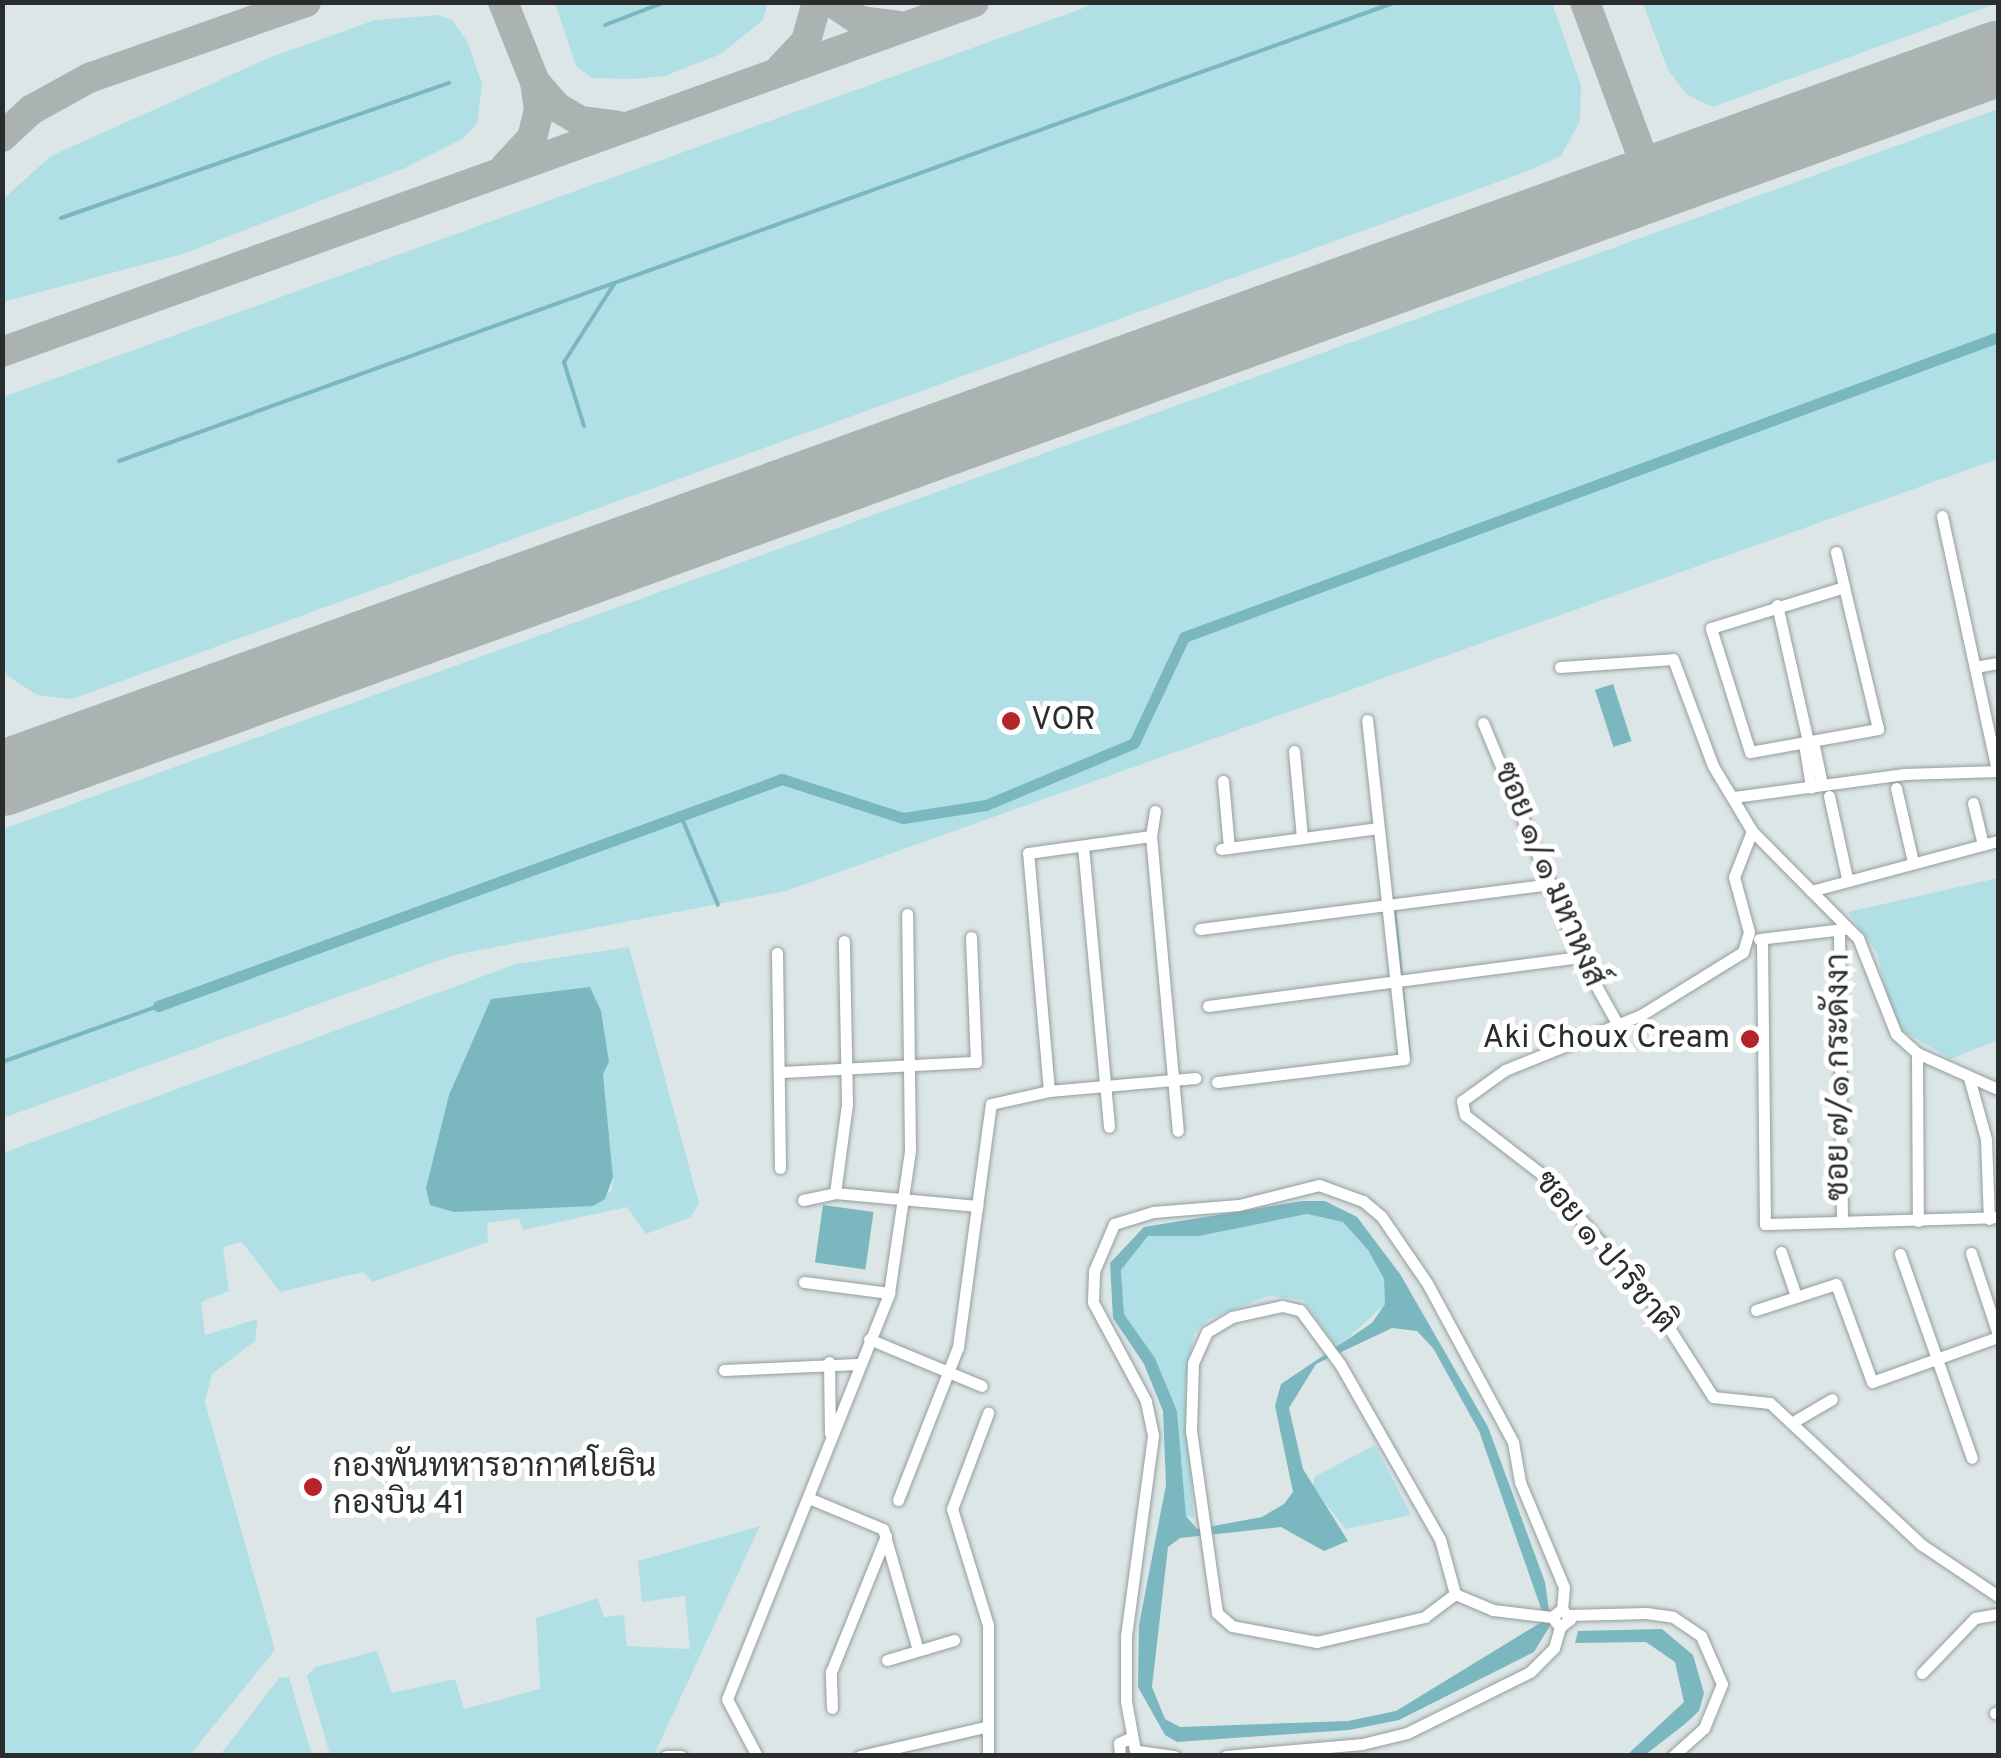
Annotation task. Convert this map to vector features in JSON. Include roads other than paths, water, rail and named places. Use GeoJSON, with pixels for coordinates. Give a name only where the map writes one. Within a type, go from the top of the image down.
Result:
{"type":"FeatureCollection","features":[{"type":"Feature","properties":{"kind":"street"},"geometry":{"type":"LineString","coordinates":[[1734,797],[1998,771],[1942,516]]}},
{"type":"Feature","properties":{"kind":"street"},"geometry":{"type":"LineString","coordinates":[[1836,552],[1878,729],[1750,752],[1711,628],[1777,605],[1844,588]]}},
{"type":"Feature","properties":{"kind":"street"},"geometry":{"type":"LineString","coordinates":[[1777,605],[1808,742],[1848,878]]}},
{"type":"Feature","properties":{"kind":"street"},"geometry":{"type":"LineString","coordinates":[[1560,668],[1673,659],[1714,766],[1752,830],[1869,955],[1880,1006],[1917,1053],[1998,1089]]}},
{"type":"Feature","properties":{"kind":"street"},"geometry":{"type":"LineString","coordinates":[[1975,668],[1998,662]]}},
{"type":"Feature","properties":{"kind":"street"},"geometry":{"type":"LineString","coordinates":[[1217,1082],[1404,1059],[1366,720]]}},
{"type":"Feature","properties":{"kind":"street","name":"ซอย ๑/๑ มหาหงส์"},"geometry":{"type":"LineString","coordinates":[[1483,723],[1580,958],[1618,1025]]}},
{"type":"Feature","properties":{"kind":"street"},"geometry":{"type":"LineString","coordinates":[[1294,751],[1302,838]]}},
{"type":"Feature","properties":{"kind":"street"},"geometry":{"type":"LineString","coordinates":[[1223,781],[1224,848],[1379,828]]}},
{"type":"Feature","properties":{"kind":"street"},"geometry":{"type":"LineString","coordinates":[[1896,788],[1913,862]]}},
{"type":"Feature","properties":{"kind":"street"},"geometry":{"type":"LineString","coordinates":[[1974,803],[1983,845]]}},
{"type":"Feature","properties":{"kind":"street"},"geometry":{"type":"LineString","coordinates":[[1155,811],[1151,836],[1178,1131]]}},
{"type":"Feature","properties":{"kind":"street"},"geometry":{"type":"LineString","coordinates":[[1752,830],[1734,877],[1756,940],[1765,1224],[1994,1218],[1988,1156],[1970,1078]]}},
{"type":"Feature","properties":{"kind":"street"},"geometry":{"type":"LineString","coordinates":[[1049,1091],[1028,853],[1151,836]]}},
{"type":"Feature","properties":{"kind":"street"},"geometry":{"type":"LineString","coordinates":[[1811,892],[1848,878],[1998,841]]}},
{"type":"Feature","properties":{"kind":"street"},"geometry":{"type":"LineString","coordinates":[[1083,846],[1109,1127]]}},
{"type":"Feature","properties":{"kind":"street"},"geometry":{"type":"LineString","coordinates":[[1200,929],[1552,884]]}},
{"type":"Feature","properties":{"kind":"street"},"geometry":{"type":"LineString","coordinates":[[757,1756],[727,1699],[811,1499],[858,1364],[889,1292],[902,1203],[912,1067],[907,914]]}},
{"type":"Feature","properties":{"kind":"street"},"geometry":{"type":"LineString","coordinates":[[1756,940],[1843,930]]}},
{"type":"Feature","properties":{"kind":"street","name":"ซอย ๗/๑ กระดังงา"},"geometry":{"type":"LineString","coordinates":[[1842,1222],[1843,930]]}},
{"type":"Feature","properties":{"kind":"street"},"geometry":{"type":"LineString","coordinates":[[783,1072],[976,1062],[970,937]]}},
{"type":"Feature","properties":{"kind":"street","name":"ซอย ๑ ปาริชาติ"},"geometry":{"type":"LineString","coordinates":[[1756,940],[1734,960],[1618,1025],[1505,1070],[1462,1101],[1465,1115],[1555,1190],[1656,1309],[1712,1397],[1770,1403],[1922,1544],[1998,1596]]}},
{"type":"Feature","properties":{"kind":"street"},"geometry":{"type":"LineString","coordinates":[[835,1194],[845,1147],[844,941]]}},
{"type":"Feature","properties":{"kind":"street"},"geometry":{"type":"LineString","coordinates":[[777,953],[783,1072],[780,1168]]}},
{"type":"Feature","properties":{"kind":"street"},"geometry":{"type":"LineString","coordinates":[[1208,1006],[1580,958]]}},
{"type":"Feature","properties":{"kind":"street"},"geometry":{"type":"LineString","coordinates":[[1917,1053],[1918,1221]]}},
{"type":"Feature","properties":{"kind":"street"},"geometry":{"type":"LineString","coordinates":[[898,1500],[958,1347],[991,1104],[1049,1091],[1195,1078]]}},
{"type":"Feature","properties":{"kind":"street"},"geometry":{"type":"LineString","coordinates":[[1175,1756],[1137,1753],[1130,1738],[1126,1636],[1152,1435],[1146,1401],[1102,1327],[1092,1286],[1114,1224],[1153,1212],[1239,1205],[1318,1184],[1363,1201],[1381,1216],[1427,1283],[1512,1442],[1520,1482],[1564,1588],[1556,1617],[1554,1648],[1530,1672],[1407,1733],[1362,1744],[1226,1756]]}},
{"type":"Feature","properties":{"kind":"street"},"geometry":{"type":"LineString","coordinates":[[804,1200],[835,1194],[902,1203],[977,1206]]}},
{"type":"Feature","properties":{"kind":"street"},"geometry":{"type":"LineString","coordinates":[[1781,1252],[1796,1296]]}},
{"type":"Feature","properties":{"kind":"street"},"geometry":{"type":"LineString","coordinates":[[1756,1310],[1836,1284],[1872,1382],[1998,1336],[1971,1252]]}},
{"type":"Feature","properties":{"kind":"street"},"geometry":{"type":"LineString","coordinates":[[1900,1254],[1972,1458]]}},
{"type":"Feature","properties":{"kind":"street"},"geometry":{"type":"LineString","coordinates":[[804,1282],[889,1292]]}},
{"type":"Feature","properties":{"kind":"street"},"geometry":{"type":"LineString","coordinates":[[1295,1308],[1340,1364],[1394,1455],[1440,1539],[1455,1594],[1425,1617],[1317,1642],[1276,1638],[1232,1626],[1216,1613],[1204,1543],[1192,1397],[1193,1362],[1206,1332],[1232,1317],[1295,1308]]}},
{"type":"Feature","properties":{"kind":"street"},"geometry":{"type":"LineString","coordinates":[[870,1339],[982,1386]]}},
{"type":"Feature","properties":{"kind":"street"},"geometry":{"type":"LineString","coordinates":[[724,1370],[829,1362],[858,1364]]}},
{"type":"Feature","properties":{"kind":"street"},"geometry":{"type":"LineString","coordinates":[[829,1362],[830,1444]]}},
{"type":"Feature","properties":{"kind":"street"},"geometry":{"type":"LineString","coordinates":[[1793,1422],[1832,1399]]}},
{"type":"Feature","properties":{"kind":"street"},"geometry":{"type":"LineString","coordinates":[[988,1413],[952,1509],[988,1624],[988,1756]]}},
{"type":"Feature","properties":{"kind":"street"},"geometry":{"type":"LineString","coordinates":[[811,1499],[883,1528],[918,1650]]}},
{"type":"Feature","properties":{"kind":"street"},"geometry":{"type":"LineString","coordinates":[[832,1708],[831,1672],[886,1536]]}},
{"type":"Feature","properties":{"kind":"street"},"geometry":{"type":"LineString","coordinates":[[1455,1594],[1492,1610],[1556,1617],[1646,1612],[1673,1618],[1701,1636],[1722,1684],[1718,1704],[1704,1728],[1672,1756]]}},
{"type":"Feature","properties":{"kind":"street"},"geometry":{"type":"LineString","coordinates":[[1922,1673],[1975,1618],[1998,1614]]}},
{"type":"Feature","properties":{"kind":"street"},"geometry":{"type":"LineString","coordinates":[[888,1660],[954,1640]]}},
{"type":"Feature","properties":{"kind":"street"},"geometry":{"type":"LineString","coordinates":[[860,1756],[985,1727]]}},
{"type":"Feature","properties":{"kind":"street"},"geometry":{"type":"LineString","coordinates":[[1120,1756],[1119,1743],[1130,1738]]}},
{"type":"Feature","properties":{"kind":"street"},"geometry":{"type":"LineString","coordinates":[[666,1756],[681,1756]]}},
{"type":"Feature","properties":{"kind":"waterway"},"geometry":{"type":"LineString","coordinates":[[605,25],[665,2]]}},
{"type":"Feature","properties":{"kind":"waterway"},"geometry":{"type":"LineString","coordinates":[[119,461],[1396,2]]}},
{"type":"Feature","properties":{"kind":"waterway"},"geometry":{"type":"LineString","coordinates":[[61,218],[449,83]]}},
{"type":"Feature","properties":{"kind":"waterway"},"geometry":{"type":"LineString","coordinates":[[584,426],[564,362],[614,284]]}},
{"type":"Feature","properties":{"kind":"waterway"},"geometry":{"type":"LineString","coordinates":[[158,1006],[782,779],[903,818],[986,805],[1134,743],[1184,637],[1998,337]]}},
{"type":"Feature","properties":{"kind":"waterway"},"geometry":{"type":"LineString","coordinates":[[681,816],[718,905]]}},
{"type":"Feature","properties":{"kind":"waterway"},"geometry":{"type":"LineString","coordinates":[[1394,909],[1401,974]]}},
{"type":"Feature","properties":{"kind":"waterway"},"geometry":{"type":"LineString","coordinates":[[1402,991],[1409,1054]]}},
{"type":"Feature","properties":{"kind":"waterway"},"geometry":{"type":"LineString","coordinates":[[2,1062],[158,1006]]}},
{"type":"Feature","properties":{"kind":"place","name":"VOR"},"geometry":{"type":"Point","coordinates":[1011,721]}},
{"type":"Feature","properties":{"kind":"place","name":"Aki Choux Cream"},"geometry":{"type":"Point","coordinates":[1750,1039]}},
{"type":"Feature","properties":{"kind":"place","name":"กองพันทหารอากาศโยธิน กองบิน 41"},"geometry":{"type":"Point","coordinates":[313,1487]}}]}
